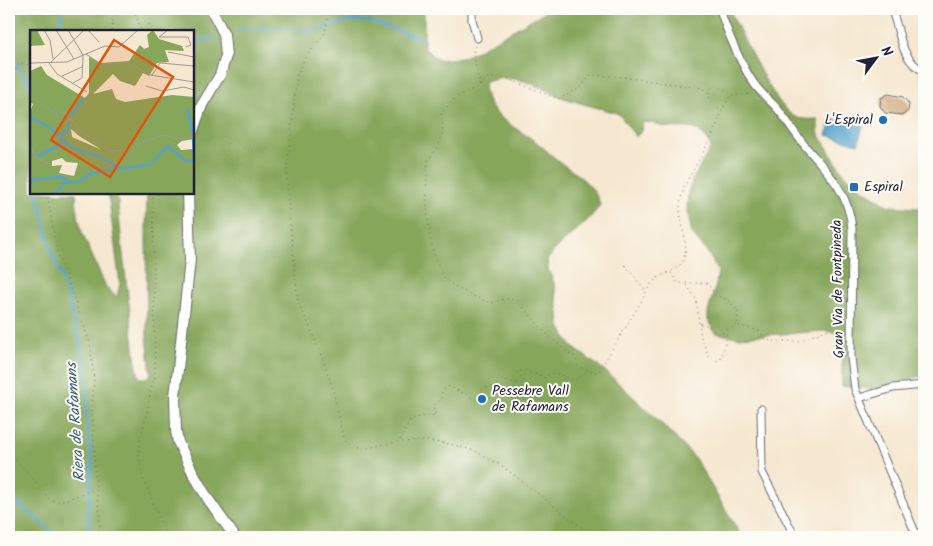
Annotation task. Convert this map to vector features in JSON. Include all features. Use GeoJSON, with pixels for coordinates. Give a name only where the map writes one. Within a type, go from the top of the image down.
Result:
{"type":"FeatureCollection","features":[{"type":"Feature","properties":{"kind":"main road"},"geometry":{"type":"LineString","coordinates":[[194,127],[202,105],[220,75],[226,56],[224,34],[212,9]]}},
{"type":"Feature","properties":{"kind":"main road"},"geometry":{"type":"LineString","coordinates":[[188,194],[190,260],[175,396],[176,431],[180,447],[194,475],[208,499],[235,537]]}},
{"type":"Feature","properties":{"kind":"street"},"geometry":{"type":"LineString","coordinates":[[472,9],[472,20],[477,38]]}},
{"type":"Feature","properties":{"kind":"street","name":"Gran Via de Fontpineda"},"geometry":{"type":"LineString","coordinates":[[720,9],[746,69],[760,91],[832,176],[845,198],[852,228],[851,358],[853,379],[859,398],[917,537]]}},
{"type":"Feature","properties":{"kind":"street"},"geometry":{"type":"LineString","coordinates":[[892,10],[903,49],[911,62],[924,70]]}},
{"type":"Feature","properties":{"kind":"street"},"geometry":{"type":"LineString","coordinates":[[859,398],[893,388],[924,385]]}},
{"type":"Feature","properties":{"kind":"street"},"geometry":{"type":"LineString","coordinates":[[761,408],[762,472],[795,537]]}},
{"type":"Feature","properties":{"kind":"path"},"geometry":{"type":"LineString","coordinates":[[112,30],[113,19],[119,9]]}},
{"type":"Feature","properties":{"kind":"path"},"geometry":{"type":"LineString","coordinates":[[134,9],[140,28],[143,30]]}},
{"type":"Feature","properties":{"kind":"path"},"geometry":{"type":"LineString","coordinates":[[146,9],[152,30]]}},
{"type":"Feature","properties":{"kind":"path"},"geometry":{"type":"LineString","coordinates":[[328,9],[326,31],[301,64],[297,74],[287,170],[298,303],[332,386],[344,438],[350,445],[362,449],[399,442],[427,441],[450,444],[487,457],[515,475],[594,537]]}},
{"type":"Feature","properties":{"kind":"path"},"geometry":{"type":"LineString","coordinates":[[892,10],[915,9]]}},
{"type":"Feature","properties":{"kind":"path"},"geometry":{"type":"LineString","coordinates":[[918,9],[924,18]]}},
{"type":"Feature","properties":{"kind":"path"},"geometry":{"type":"LineString","coordinates":[[477,38],[473,53],[480,86]]}},
{"type":"Feature","properties":{"kind":"path"},"geometry":{"type":"LineString","coordinates":[[9,89],[17,66],[22,63],[30,65]]}},
{"type":"Feature","properties":{"kind":"path"},"geometry":{"type":"LineString","coordinates":[[722,111],[711,102],[708,94],[702,88],[615,76],[591,75],[580,88],[559,99],[505,78],[488,78],[480,86],[456,97],[441,113],[444,130],[438,146],[429,160],[427,185],[429,232],[436,262],[442,273],[450,284],[490,303],[505,299],[518,301],[544,331],[576,358],[578,366],[594,373],[600,370],[654,280],[678,266],[684,257],[684,237],[679,206],[682,194],[731,95]]}},
{"type":"Feature","properties":{"kind":"path"},"geometry":{"type":"LineString","coordinates":[[708,94],[711,88],[716,86],[731,95],[745,95],[760,91]]}},
{"type":"Feature","properties":{"kind":"path"},"geometry":{"type":"LineString","coordinates":[[47,194],[57,252],[90,343],[92,356],[94,379],[92,408],[96,490],[100,515],[99,537]]}},
{"type":"Feature","properties":{"kind":"path"},"geometry":{"type":"LineString","coordinates":[[153,194],[155,377],[150,392],[138,454],[142,475],[167,537]]}},
{"type":"Feature","properties":{"kind":"path"},"geometry":{"type":"LineString","coordinates":[[625,265],[646,291]]}},
{"type":"Feature","properties":{"kind":"path"},"geometry":{"type":"LineString","coordinates":[[670,272],[678,283],[706,283],[715,295],[733,304],[738,311],[738,325]]}},
{"type":"Feature","properties":{"kind":"path"},"geometry":{"type":"LineString","coordinates":[[686,284],[696,299],[700,324],[699,331],[705,349],[709,357],[717,361],[722,357],[727,330]]}},
{"type":"Feature","properties":{"kind":"path"},"geometry":{"type":"LineString","coordinates":[[700,324],[712,327],[720,334],[738,325],[759,331],[764,338],[771,341],[799,341],[829,329],[841,314],[851,311]]}},
{"type":"Feature","properties":{"kind":"path"},"geometry":{"type":"LineString","coordinates":[[399,442],[403,431],[410,421],[436,415],[433,406],[442,399],[442,390],[449,386],[476,400],[481,397],[480,392],[485,388],[496,386],[498,376],[504,380],[519,384],[524,382],[517,372],[524,370],[545,378],[550,373],[575,380],[588,370]]}},
{"type":"Feature","properties":{"kind":"path"},"geometry":{"type":"LineString","coordinates":[[9,453],[28,476],[41,487],[49,499],[60,502],[96,490]]}},
{"type":"Feature","properties":{"kind":"green space"},"geometry":{"type":"Polygon","coordinates":[[[9,9],[424,9],[424,48],[438,60],[461,58],[473,53],[550,9],[729,9],[759,68],[778,99],[795,117],[818,119],[818,132],[821,138],[841,170],[854,184],[889,206],[919,208],[924,203],[924,375],[873,389],[842,386],[842,340],[839,333],[824,331],[737,337],[715,333],[708,320],[708,312],[716,285],[718,270],[706,250],[692,234],[687,209],[688,193],[693,179],[711,147],[702,133],[692,128],[665,127],[651,123],[642,123],[641,131],[636,137],[619,114],[564,98],[516,79],[495,79],[484,83],[485,94],[494,111],[581,178],[591,187],[600,205],[581,227],[559,246],[547,260],[548,269],[554,283],[560,326],[571,346],[604,370],[657,419],[694,457],[742,537],[9,537],[9,9]],[[30,30],[30,194],[76,194],[82,233],[107,289],[117,297],[120,284],[108,194],[117,194],[139,378],[146,378],[151,375],[147,336],[147,194],[194,194],[194,30],[30,30]]]}},
{"type":"Feature","properties":{"kind":"water"},"geometry":{"type":"Polygon","coordinates":[[[831,119],[863,126],[858,144],[827,135],[831,119]]]}},
{"type":"Feature","properties":{"kind":"building"},"geometry":{"type":"Polygon","coordinates":[[[888,94],[903,97],[909,104],[908,111],[903,115],[885,113],[880,106],[881,98],[888,94]]]}},
{"type":"Feature","properties":{"kind":"waterway","name":"Riera de Rafamans"},"geometry":{"type":"LineString","coordinates":[[58,30],[63,9]]}},
{"type":"Feature","properties":{"kind":"waterway"},"geometry":{"type":"LineString","coordinates":[[238,30],[271,28],[312,31],[349,21],[361,21],[372,22],[423,39]]}},
{"type":"Feature","properties":{"kind":"waterway"},"geometry":{"type":"LineString","coordinates":[[194,42],[215,38]]}},
{"type":"Feature","properties":{"kind":"waterway"},"geometry":{"type":"LineString","coordinates":[[9,59],[15,62],[30,84]]}},
{"type":"Feature","properties":{"kind":"waterway","name":"Riera de Rafamans"},"geometry":{"type":"LineString","coordinates":[[37,194],[52,254],[62,277],[79,339],[87,377],[87,428],[92,459],[88,518],[90,537]]}},
{"type":"Feature","properties":{"kind":"waterway"},"geometry":{"type":"LineString","coordinates":[[9,496],[59,537]]}},
{"type":"Feature","properties":{"kind":"place","name":"L'Espiral"},"geometry":{"type":"Point","coordinates":[883,120]}},
{"type":"Feature","properties":{"kind":"place","name":"Espiral"},"geometry":{"type":"Point","coordinates":[854,187]}},
{"type":"Feature","properties":{"kind":"place","name":"Pessebre Vall de Rafamans"},"geometry":{"type":"Point","coordinates":[482,399]}}]}
